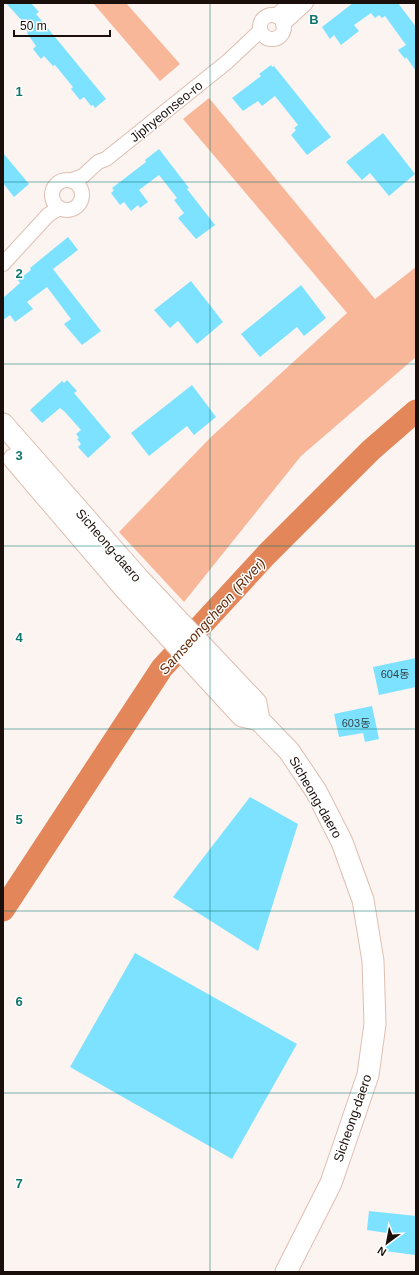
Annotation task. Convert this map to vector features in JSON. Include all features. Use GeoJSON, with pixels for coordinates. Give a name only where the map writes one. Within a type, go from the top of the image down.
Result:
{"type":"FeatureCollection","features":[{"type":"Feature","properties":{"kind":"street"},"geometry":{"type":"LineString","coordinates":[[280,20],[270,15],[263,18],[259,25],[263,35],[274,40],[281,35],[283,32],[280,20],[290,3]]}},
{"type":"Feature","properties":{"kind":"street"},"geometry":{"type":"LineString","coordinates":[[280,20],[306,3]]}},
{"type":"Feature","properties":{"kind":"street","name":"Jiphyeonseo-ro"},"geometry":{"type":"LineString","coordinates":[[77,186],[86,182],[103,168],[106,159],[263,35]]}},
{"type":"Feature","properties":{"kind":"street"},"geometry":{"type":"LineString","coordinates":[[3,264],[48,216],[55,204],[52,190],[55,185],[63,180],[77,186],[81,200],[74,208],[64,210],[55,204]]}},
{"type":"Feature","properties":{"kind":"street"},"geometry":{"type":"LineString","coordinates":[[3,253],[45,210],[55,204]]}},
{"type":"Feature","properties":{"kind":"street","name":"Sicheong-daero"},"geometry":{"type":"LineString","coordinates":[[3,424],[132,584]]}},
{"type":"Feature","properties":{"kind":"street","name":"Sicheong-daero"},"geometry":{"type":"LineString","coordinates":[[3,445],[289,751],[316,791],[342,842],[363,900],[373,961],[375,1024],[368,1075],[331,1183],[286,1272]]}},
{"type":"Feature","properties":{"kind":"shaded area"},"geometry":{"type":"Polygon","coordinates":[[[93,3],[126,3],[180,64],[160,81],[93,3]]]}},
{"type":"Feature","properties":{"kind":"shaded area"},"geometry":{"type":"Polygon","coordinates":[[[209,98],[375,299],[416,267],[416,357],[301,456],[184,602],[119,532],[212,436],[347,313],[183,119],[209,98]]]}},
{"type":"Feature","properties":{"kind":"building"},"geometry":{"type":"Polygon","coordinates":[[[6,3],[31,3],[39,12],[36,14],[106,99],[95,108],[93,105],[91,106],[84,97],[80,100],[71,89],[73,87],[55,65],[53,66],[44,56],[41,59],[33,49],[36,46],[22,25],[24,23],[6,3]]]}},
{"type":"Feature","properties":{"kind":"building"},"geometry":{"type":"Polygon","coordinates":[[[353,3],[398,3],[416,27],[416,71],[406,57],[405,59],[398,50],[406,45],[385,16],[382,18],[379,15],[375,18],[371,13],[354,25],[359,31],[341,45],[334,35],[330,39],[322,27],[353,3]]]}},
{"type":"Feature","properties":{"kind":"building"},"geometry":{"type":"Polygon","coordinates":[[[271,65],[272,67],[274,66],[331,137],[307,155],[291,135],[296,130],[294,128],[298,125],[275,96],[262,106],[258,101],[243,111],[232,98],[261,76],[259,74],[271,65]]]}},
{"type":"Feature","properties":{"kind":"building"},"geometry":{"type":"Polygon","coordinates":[[[383,133],[415,174],[389,196],[370,173],[362,180],[346,162],[383,133]]]}},
{"type":"Feature","properties":{"kind":"building"},"geometry":{"type":"Polygon","coordinates":[[[159,149],[215,225],[196,239],[178,218],[184,213],[174,200],[177,198],[159,175],[139,190],[148,202],[140,208],[138,205],[131,211],[124,202],[120,205],[111,193],[114,190],[112,188],[146,162],[145,160],[159,149]]]}},
{"type":"Feature","properties":{"kind":"building"},"geometry":{"type":"Polygon","coordinates":[[[3,153],[29,184],[14,197],[3,183],[3,153]]]}},
{"type":"Feature","properties":{"kind":"building"},"geometry":{"type":"Polygon","coordinates":[[[68,237],[78,250],[53,269],[101,331],[82,345],[64,324],[71,319],[47,287],[27,302],[33,309],[15,322],[10,315],[3,320],[3,298],[20,283],[18,280],[31,270],[30,268],[68,237]]]}},
{"type":"Feature","properties":{"kind":"building"},"geometry":{"type":"Polygon","coordinates":[[[191,281],[223,322],[197,344],[178,321],[170,328],[154,310],[191,281]]]}},
{"type":"Feature","properties":{"kind":"building"},"geometry":{"type":"Polygon","coordinates":[[[301,285],[326,318],[304,336],[297,327],[260,357],[241,334],[301,285]]]}},
{"type":"Feature","properties":{"kind":"building"},"geometry":{"type":"Polygon","coordinates":[[[67,380],[77,391],[74,393],[111,437],[88,458],[78,447],[81,444],[77,439],[79,438],[76,434],[81,430],[65,412],[60,408],[42,423],[30,410],[62,381],[64,383],[67,380]]]}},
{"type":"Feature","properties":{"kind":"building"},"geometry":{"type":"Polygon","coordinates":[[[192,385],[216,417],[194,435],[187,426],[149,456],[131,433],[192,385]]]}},
{"type":"Feature","properties":{"kind":"building"},"geometry":{"type":"Polygon","coordinates":[[[416,658],[416,687],[379,695],[373,667],[416,658]]]}},
{"type":"Feature","properties":{"kind":"building"},"geometry":{"type":"Polygon","coordinates":[[[372,706],[379,739],[365,742],[363,733],[339,737],[334,714],[372,706]]]}},
{"type":"Feature","properties":{"kind":"building"},"geometry":{"type":"Polygon","coordinates":[[[250,797],[298,824],[258,951],[173,897],[250,797]]]}},
{"type":"Feature","properties":{"kind":"building"},"geometry":{"type":"Polygon","coordinates":[[[135,953],[297,1044],[232,1159],[70,1067],[135,953]]]}},
{"type":"Feature","properties":{"kind":"building"},"geometry":{"type":"Polygon","coordinates":[[[369,1211],[416,1216],[415,1255],[385,1251],[387,1233],[367,1230],[369,1211]]]}},
{"type":"Feature","properties":{"kind":"waterway","name":"Samseongcheon (River)"},"geometry":{"type":"LineString","coordinates":[[3,910],[162,668],[267,554],[371,450],[416,411]]}}]}
